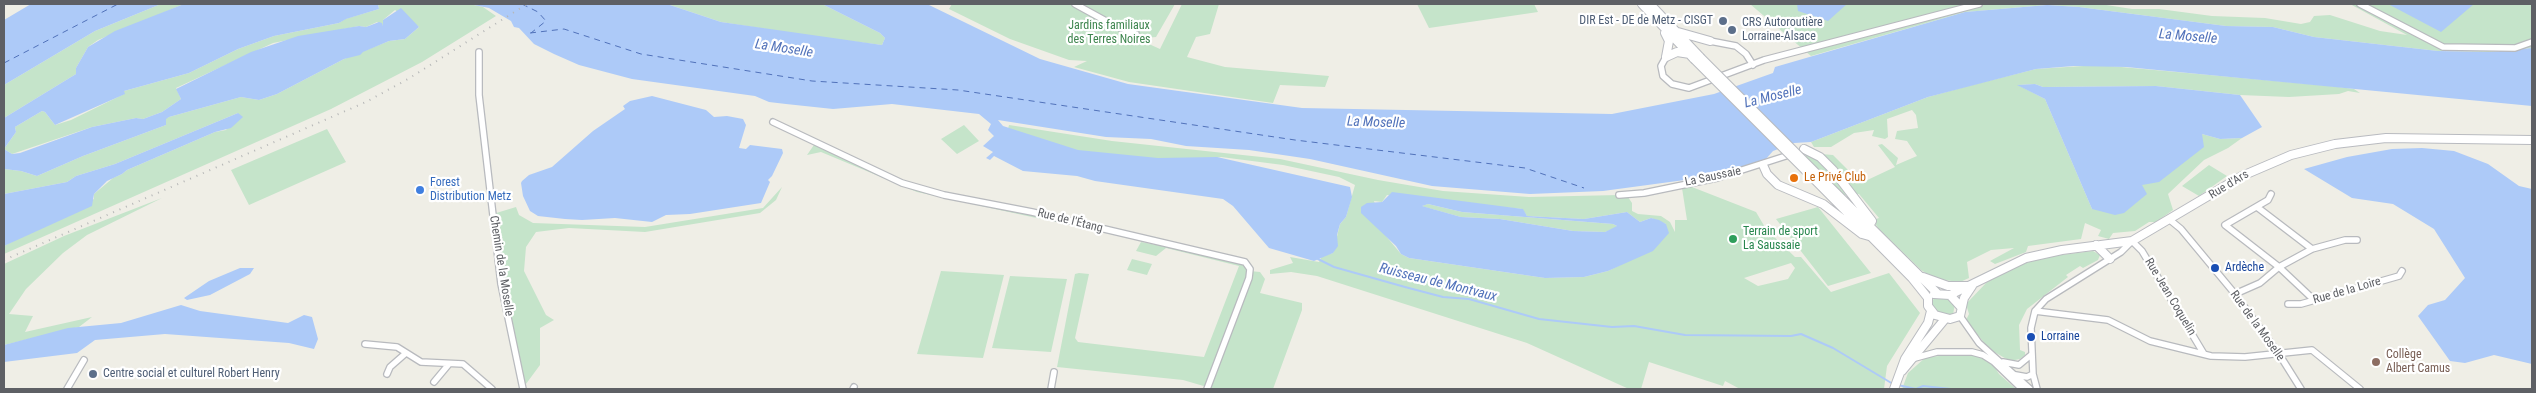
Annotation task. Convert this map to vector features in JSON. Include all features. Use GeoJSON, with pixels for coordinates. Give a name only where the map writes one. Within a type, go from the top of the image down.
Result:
{"type":"FeatureCollection","features":[{"type":"Feature","properties":{"kind":"main road"},"geometry":{"type":"LineString","coordinates":[[1642,4],[1670,41],[1666,57]]}},
{"type":"Feature","properties":{"kind":"main road"},"geometry":{"type":"LineString","coordinates":[[1650,4],[1695,55]]}},
{"type":"Feature","properties":{"kind":"main road"},"geometry":{"type":"LineString","coordinates":[[1653,18],[1695,55],[1817,178],[1928,298],[1927,302],[1931,311],[1945,319]]}},
{"type":"Feature","properties":{"kind":"main road"},"geometry":{"type":"LineString","coordinates":[[1675,31],[1710,41]]}},
{"type":"Feature","properties":{"kind":"main road"},"geometry":{"type":"LineString","coordinates":[[1695,55],[1699,44],[1710,41]]}},
{"type":"Feature","properties":{"kind":"main road"},"geometry":{"type":"LineString","coordinates":[[1666,57],[1677,52],[1695,55]]}},
{"type":"Feature","properties":{"kind":"main road","name":"Rue d'Ars"},"geometry":{"type":"LineString","coordinates":[[2132,241],[2254,170],[2291,155],[2321,147],[2386,138],[2532,140]]}},
{"type":"Feature","properties":{"kind":"main road"},"geometry":{"type":"LineString","coordinates":[[1804,150],[1820,157],[1833,170],[1872,221],[1872,224],[1869,226]]}},
{"type":"Feature","properties":{"kind":"main road"},"geometry":{"type":"LineString","coordinates":[[1763,165],[1767,174],[1778,186],[1823,204],[1862,234],[1871,236]]}},
{"type":"Feature","properties":{"kind":"main road"},"geometry":{"type":"LineString","coordinates":[[1817,178],[1937,293],[1950,295],[1972,286],[1994,272],[2026,258],[2096,245],[2132,241]]}},
{"type":"Feature","properties":{"kind":"main road"},"geometry":{"type":"LineString","coordinates":[[2096,245],[2110,258]]}},
{"type":"Feature","properties":{"kind":"main road"},"geometry":{"type":"LineString","coordinates":[[1916,273],[1941,285],[1972,286]]}},
{"type":"Feature","properties":{"kind":"main road"},"geometry":{"type":"LineString","coordinates":[[1901,372],[1915,358],[1932,332],[1945,319],[1960,316],[1961,307],[1972,286]]}},
{"type":"Feature","properties":{"kind":"main road"},"geometry":{"type":"LineString","coordinates":[[1928,298],[1937,293]]}},
{"type":"Feature","properties":{"kind":"main road"},"geometry":{"type":"LineString","coordinates":[[1950,295],[1961,307]]}},
{"type":"Feature","properties":{"kind":"main road"},"geometry":{"type":"LineString","coordinates":[[1894,389],[1905,359],[1928,323],[1931,311]]}},
{"type":"Feature","properties":{"kind":"street"},"geometry":{"type":"LineString","coordinates":[[1075,4],[1115,26],[1136,34]]}},
{"type":"Feature","properties":{"kind":"street"},"geometry":{"type":"LineString","coordinates":[[1666,57],[1661,69],[1663,76],[1672,84],[1689,88],[1753,65],[1829,42],[1979,4]]}},
{"type":"Feature","properties":{"kind":"street"},"geometry":{"type":"LineString","coordinates":[[2360,4],[2432,43],[2443,47],[2515,48],[2532,42]]}},
{"type":"Feature","properties":{"kind":"street"},"geometry":{"type":"LineString","coordinates":[[1710,41],[1736,46],[1746,54],[1753,65]]}},
{"type":"Feature","properties":{"kind":"street","name":"Chemin de la Moselle"},"geometry":{"type":"LineString","coordinates":[[479,52],[479,95],[501,284],[523,389]]}},
{"type":"Feature","properties":{"kind":"street","name":"Rue de l'Étang"},"geometry":{"type":"LineString","coordinates":[[772,122],[910,186],[956,198],[1032,212],[1244,262],[1250,269],[1249,278],[1207,389]]}},
{"type":"Feature","properties":{"kind":"street","name":"La Saussaie"},"geometry":{"type":"LineString","coordinates":[[1619,195],[1717,178],[1763,165],[1804,150]]}},
{"type":"Feature","properties":{"kind":"street"},"geometry":{"type":"LineString","coordinates":[[2270,194],[2268,200],[2225,225],[2279,267],[2314,300]]}},
{"type":"Feature","properties":{"kind":"street"},"geometry":{"type":"LineString","coordinates":[[2257,207],[2312,249]]}},
{"type":"Feature","properties":{"kind":"street","name":"Rue de la Moselle"},"geometry":{"type":"LineString","coordinates":[[2170,220],[2181,229],[2235,294],[2279,354],[2301,389]]}},
{"type":"Feature","properties":{"kind":"street"},"geometry":{"type":"LineString","coordinates":[[2235,294],[2260,283],[2279,267],[2312,249],[2345,240],[2357,240]]}},
{"type":"Feature","properties":{"kind":"street","name":"Rue d'Ars"},"geometry":{"type":"LineString","coordinates":[[2036,311],[2046,299],[2110,258],[2132,241]]}},
{"type":"Feature","properties":{"kind":"street","name":"Rue Jean Coquelin"},"geometry":{"type":"LineString","coordinates":[[2132,241],[2142,251],[2204,354]]}},
{"type":"Feature","properties":{"kind":"street","name":"Rue de la Loire"},"geometry":{"type":"LineString","coordinates":[[2288,304],[2314,300],[2399,276],[2402,271]]}},
{"type":"Feature","properties":{"kind":"street"},"geometry":{"type":"LineString","coordinates":[[2037,389],[2031,355],[2031,322],[2036,311],[2108,320],[2150,341],[2204,354],[2245,357],[2312,350],[2360,389]]}},
{"type":"Feature","properties":{"kind":"street"},"geometry":{"type":"LineString","coordinates":[[1960,316],[1979,343],[1999,361],[2022,389]]}},
{"type":"Feature","properties":{"kind":"street"},"geometry":{"type":"LineString","coordinates":[[365,344],[397,347],[421,362],[463,364],[492,389]]}},
{"type":"Feature","properties":{"kind":"street"},"geometry":{"type":"LineString","coordinates":[[387,374],[390,367],[406,352]]}},
{"type":"Feature","properties":{"kind":"street"},"geometry":{"type":"LineString","coordinates":[[1915,358],[1937,352],[1977,353],[1994,362],[2030,389]]}},
{"type":"Feature","properties":{"kind":"street"},"geometry":{"type":"LineString","coordinates":[[2013,377],[2014,368],[2031,355]]}},
{"type":"Feature","properties":{"kind":"street"},"geometry":{"type":"LineString","coordinates":[[68,389],[84,360]]}},
{"type":"Feature","properties":{"kind":"street"},"geometry":{"type":"LineString","coordinates":[[1999,361],[2019,365]]}},
{"type":"Feature","properties":{"kind":"street"},"geometry":{"type":"LineString","coordinates":[[434,382],[449,364]]}},
{"type":"Feature","properties":{"kind":"street"},"geometry":{"type":"LineString","coordinates":[[1051,389],[1054,372]]}},
{"type":"Feature","properties":{"kind":"street"},"geometry":{"type":"LineString","coordinates":[[2013,377],[2027,377],[2033,374]]}},
{"type":"Feature","properties":{"kind":"green space"},"geometry":{"type":"Polygon","coordinates":[[[161,4],[184,4],[98,40],[88,47],[76,68],[76,74],[4,118],[4,85],[95,31],[161,4]]]}},
{"type":"Feature","properties":{"kind":"green space"},"geometry":{"type":"Polygon","coordinates":[[[378,4],[469,4],[483,7],[496,16],[422,62],[331,109],[4,254],[4,246],[94,199],[94,194],[113,178],[127,170],[215,132],[226,130],[238,113],[115,164],[76,176],[67,182],[4,194],[4,169],[21,171],[37,176],[83,156],[166,125],[166,118],[241,97],[259,100],[277,94],[344,59],[389,41],[405,39],[419,27],[395,10],[383,20],[383,26],[377,22],[366,27],[359,26],[273,43],[176,88],[181,99],[162,112],[143,119],[136,118],[92,127],[12,154],[4,149],[16,132],[15,127],[42,111],[45,112],[55,125],[71,120],[124,94],[124,91],[189,73],[238,49],[274,36],[339,23],[345,19],[379,9],[378,4]]]}},
{"type":"Feature","properties":{"kind":"green space"},"geometry":{"type":"Polygon","coordinates":[[[667,4],[822,4],[880,33],[885,38],[882,45],[817,37],[721,22],[667,4]]]}},
{"type":"Feature","properties":{"kind":"green space","name":"Jardins familiaux des Terres Noires"},"geometry":{"type":"Polygon","coordinates":[[[952,4],[1175,4],[1156,37],[1146,38],[1141,36],[1140,40],[1160,49],[1182,4],[1219,4],[1210,34],[1196,37],[1187,57],[1225,67],[1329,76],[1325,87],[1280,85],[1273,103],[1129,82],[1074,67],[1087,61],[1069,60],[1010,39],[949,9],[952,4]]]}},
{"type":"Feature","properties":{"kind":"green space"},"geometry":{"type":"Polygon","coordinates":[[[1417,4],[1534,4],[1538,12],[1429,28],[1417,4]]]}},
{"type":"Feature","properties":{"kind":"green space"},"geometry":{"type":"Polygon","coordinates":[[[1750,4],[2100,4],[2132,9],[2159,9],[2212,16],[2265,18],[2301,24],[2310,22],[2314,16],[2330,15],[2380,31],[2407,35],[2350,4],[2532,4],[2532,48],[2490,52],[2438,51],[2314,37],[2273,27],[2226,26],[2079,7],[2047,5],[1965,12],[1811,56],[1750,4]]]}},
{"type":"Feature","properties":{"kind":"green space"},"geometry":{"type":"Polygon","coordinates":[[[2099,65],[2331,86],[2354,89],[2360,93],[2348,91],[2339,94],[2289,97],[2240,95],[2156,86],[2043,87],[2035,84],[2018,85],[2045,99],[2092,209],[2141,185],[2202,134],[2220,139],[2242,138],[2228,148],[2204,160],[2168,194],[2173,210],[2156,222],[2149,222],[2135,231],[2113,233],[2109,239],[2098,236],[2101,230],[2085,223],[2081,239],[2028,246],[2026,252],[1995,264],[1990,261],[2014,248],[1991,250],[1967,262],[1969,278],[1960,282],[1935,279],[1921,270],[1878,228],[1873,220],[1879,218],[1859,194],[1843,195],[1805,156],[1808,153],[1833,155],[1861,183],[1895,167],[1878,145],[1882,144],[1898,158],[1896,165],[1917,156],[1907,141],[1895,139],[1897,131],[1918,128],[1916,115],[1912,110],[1887,119],[1888,137],[1885,139],[1872,136],[1874,130],[1854,133],[1831,147],[1814,147],[1811,142],[1928,97],[1968,86],[2036,69],[2099,65]]]}},
{"type":"Feature","properties":{"kind":"green space"},"geometry":{"type":"Polygon","coordinates":[[[964,125],[979,141],[957,154],[941,139],[964,125]]]}},
{"type":"Feature","properties":{"kind":"green space"},"geometry":{"type":"Polygon","coordinates":[[[1009,125],[1112,141],[1280,159],[1378,180],[1443,191],[1529,197],[1619,195],[1628,197],[1632,203],[1632,211],[1638,214],[1661,216],[1670,222],[1675,232],[1675,220],[1687,220],[1682,188],[1692,187],[1756,212],[1766,229],[1795,257],[1801,257],[1831,292],[1889,273],[1920,313],[1887,366],[1884,389],[1740,389],[1725,381],[1723,386],[1649,362],[1641,389],[1629,389],[1527,343],[1317,276],[1291,272],[1270,274],[1270,270],[1293,263],[1290,257],[1319,262],[1322,256],[1333,253],[1340,224],[1346,217],[1355,185],[1339,177],[1283,165],[1221,157],[1170,164],[1088,160],[1008,129],[1009,125]],[[1387,195],[1382,202],[1374,201],[1386,236],[1401,254],[1409,258],[1545,278],[1584,277],[1608,271],[1626,262],[1666,224],[1651,218],[1640,222],[1627,212],[1584,219],[1527,216],[1522,209],[1387,195]],[[1791,263],[1744,278],[1758,286],[1788,279],[1795,268],[1791,263]]]}},
{"type":"Feature","properties":{"kind":"green space"},"geometry":{"type":"Polygon","coordinates":[[[327,129],[346,162],[249,205],[231,170],[327,129]]]}},
{"type":"Feature","properties":{"kind":"green space"},"geometry":{"type":"Polygon","coordinates":[[[816,142],[902,183],[1088,226],[1087,228],[1041,219],[917,192],[821,152],[807,155],[816,142]]]}},
{"type":"Feature","properties":{"kind":"green space"},"geometry":{"type":"Polygon","coordinates":[[[2209,165],[2227,176],[2199,196],[2182,186],[2209,165]]]}},
{"type":"Feature","properties":{"kind":"green space"},"geometry":{"type":"Polygon","coordinates":[[[782,187],[776,200],[760,213],[645,232],[569,228],[536,232],[526,247],[524,271],[546,315],[554,320],[540,328],[540,365],[523,388],[501,284],[493,214],[516,207],[519,215],[533,223],[645,227],[763,208],[782,187]]]}},
{"type":"Feature","properties":{"kind":"green space"},"geometry":{"type":"Polygon","coordinates":[[[162,198],[87,235],[63,253],[26,289],[9,314],[33,316],[25,332],[92,317],[79,327],[4,345],[4,264],[64,236],[162,198]]]}},
{"type":"Feature","properties":{"kind":"green space"},"geometry":{"type":"Polygon","coordinates":[[[1428,204],[1462,212],[1613,224],[1617,226],[1605,232],[1573,231],[1500,219],[1461,217],[1421,206],[1428,204]]]}},
{"type":"Feature","properties":{"kind":"green space"},"geometry":{"type":"Polygon","coordinates":[[[1818,207],[1871,273],[1828,286],[1776,219],[1818,207]]]}},
{"type":"Feature","properties":{"kind":"green space"},"geometry":{"type":"Polygon","coordinates":[[[1141,242],[1240,261],[1250,271],[1260,272],[1265,279],[1260,293],[1302,303],[1302,310],[1273,389],[1214,389],[1183,380],[1057,367],[1075,274],[1079,273],[1089,274],[1075,338],[1078,342],[1204,357],[1239,266],[1166,248],[1156,256],[1136,251],[1141,242]]]}},
{"type":"Feature","properties":{"kind":"green space"},"geometry":{"type":"Polygon","coordinates":[[[2093,251],[2100,255],[2098,260],[2083,268],[2080,266],[2066,275],[2068,277],[2027,309],[2019,325],[2020,350],[2025,352],[2025,355],[2020,359],[2010,361],[1989,349],[1966,320],[1969,314],[1966,304],[1986,283],[1999,275],[2017,266],[2044,257],[2093,251]]]}},
{"type":"Feature","properties":{"kind":"green space"},"geometry":{"type":"Polygon","coordinates":[[[1132,259],[1152,264],[1147,275],[1127,270],[1132,259]]]}},
{"type":"Feature","properties":{"kind":"green space"},"geometry":{"type":"Polygon","coordinates":[[[941,271],[1004,275],[983,358],[917,354],[941,271]]]}},
{"type":"Feature","properties":{"kind":"green space"},"geometry":{"type":"Polygon","coordinates":[[[1010,276],[1067,279],[1051,352],[992,348],[1010,276]]]}},
{"type":"Feature","properties":{"kind":"green space"},"geometry":{"type":"Polygon","coordinates":[[[1947,297],[1955,303],[1953,315],[1949,316],[1936,311],[1931,304],[1934,298],[1947,297]]]}},
{"type":"Feature","properties":{"kind":"green space"},"geometry":{"type":"Polygon","coordinates":[[[1967,354],[1983,357],[1992,363],[1999,374],[2016,389],[1902,389],[1908,373],[1926,357],[1967,354]]]}},
{"type":"Feature","properties":{"kind":"water"},"geometry":{"type":"Polygon","coordinates":[[[31,4],[161,4],[95,31],[4,85],[4,20],[31,4]]]}},
{"type":"Feature","properties":{"kind":"water"},"geometry":{"type":"Polygon","coordinates":[[[184,4],[378,4],[379,9],[339,23],[274,36],[238,49],[189,73],[124,91],[125,94],[55,125],[45,112],[42,111],[15,127],[16,132],[4,149],[4,118],[76,74],[76,68],[88,47],[115,31],[184,4]]]}},
{"type":"Feature","properties":{"kind":"water","name":"La Moselle"},"geometry":{"type":"Polygon","coordinates":[[[469,4],[667,4],[721,22],[882,45],[885,38],[880,33],[822,4],[927,4],[1040,59],[1128,84],[1302,108],[1612,114],[1714,94],[1773,73],[1775,67],[1965,12],[2047,5],[2079,7],[2226,26],[2273,27],[2314,37],[2438,51],[2490,52],[2532,48],[2532,106],[2126,67],[2074,66],[2036,69],[1928,97],[1811,142],[1794,143],[1773,151],[1765,160],[1752,165],[1707,177],[1603,191],[1530,194],[1432,186],[1310,159],[1249,150],[1186,146],[1151,139],[1106,137],[998,120],[1003,126],[1078,150],[1158,158],[1217,157],[1350,187],[1352,197],[1346,217],[1340,224],[1337,235],[1338,246],[1333,253],[1314,261],[1269,248],[1233,206],[1223,199],[1095,181],[1077,176],[1023,171],[994,156],[990,160],[986,158],[993,152],[983,146],[994,136],[988,130],[991,124],[979,114],[892,104],[833,109],[769,102],[755,96],[632,79],[579,65],[554,54],[534,44],[519,28],[514,27],[511,21],[489,8],[469,4]]]}},
{"type":"Feature","properties":{"kind":"water"},"geometry":{"type":"Polygon","coordinates":[[[1797,4],[1847,4],[1828,21],[1798,11],[1797,4]]]}},
{"type":"Feature","properties":{"kind":"water"},"geometry":{"type":"Polygon","coordinates":[[[2388,4],[2474,4],[2441,32],[2388,4]]]}},
{"type":"Feature","properties":{"kind":"water"},"geometry":{"type":"Polygon","coordinates":[[[401,8],[419,27],[405,39],[389,41],[360,55],[344,59],[277,94],[259,100],[241,97],[169,117],[166,119],[166,125],[83,156],[37,176],[21,171],[4,169],[4,149],[12,154],[20,153],[92,127],[136,118],[143,119],[162,112],[181,99],[176,89],[251,52],[298,36],[359,26],[366,27],[379,22],[383,26],[383,20],[401,8]]]}},
{"type":"Feature","properties":{"kind":"water"},"geometry":{"type":"Polygon","coordinates":[[[2035,84],[2043,87],[2156,86],[2240,95],[2262,127],[2242,138],[2220,139],[2202,134],[2204,147],[2159,182],[2142,185],[2147,194],[2124,213],[2115,215],[2092,209],[2045,99],[2017,85],[2035,84]]]}},
{"type":"Feature","properties":{"kind":"water"},"geometry":{"type":"Polygon","coordinates":[[[652,96],[706,110],[714,117],[727,116],[743,119],[746,125],[739,148],[746,149],[750,145],[782,149],[783,153],[772,176],[768,180],[770,182],[761,203],[690,214],[666,215],[652,222],[615,218],[565,219],[538,216],[530,211],[523,196],[522,181],[529,175],[552,167],[593,131],[625,109],[623,106],[630,101],[652,96]]]}},
{"type":"Feature","properties":{"kind":"water"},"geometry":{"type":"Polygon","coordinates":[[[238,113],[243,117],[231,128],[215,132],[127,170],[107,181],[94,194],[92,206],[4,246],[4,194],[67,182],[76,176],[115,164],[238,113]]]}},
{"type":"Feature","properties":{"kind":"water"},"geometry":{"type":"Polygon","coordinates":[[[2422,148],[2454,151],[2488,164],[2519,186],[2532,189],[2532,364],[2494,355],[2465,363],[2450,361],[2418,316],[2428,305],[2445,300],[2465,278],[2434,229],[2393,204],[2352,198],[2304,169],[2347,157],[2392,149],[2422,148]]]}},
{"type":"Feature","properties":{"kind":"water"},"geometry":{"type":"Polygon","coordinates":[[[1392,192],[1523,209],[1527,216],[1584,219],[1627,212],[1640,222],[1651,218],[1659,220],[1666,224],[1669,233],[1653,251],[1608,271],[1584,277],[1545,278],[1409,258],[1401,254],[1396,246],[1361,213],[1361,207],[1367,203],[1382,202],[1392,192]],[[1428,204],[1422,206],[1461,217],[1500,219],[1573,231],[1605,232],[1617,226],[1613,224],[1462,212],[1428,204]]]}},
{"type":"Feature","properties":{"kind":"water"},"geometry":{"type":"Polygon","coordinates":[[[240,268],[254,268],[250,274],[210,295],[187,300],[184,298],[209,281],[240,268]]]}},
{"type":"Feature","properties":{"kind":"water"},"geometry":{"type":"Polygon","coordinates":[[[181,305],[200,311],[288,323],[304,315],[312,317],[318,339],[314,349],[289,343],[165,334],[95,340],[77,353],[4,362],[4,345],[68,328],[121,323],[181,305]]]}},
{"type":"Feature","properties":{"kind":"waterway","name":"Ruisseau de Montvaux"},"geometry":{"type":"LineString","coordinates":[[1318,259],[1334,267],[1405,287],[1443,297],[1469,299],[1539,319],[1612,327],[1634,326],[1685,335],[1791,336],[1801,334],[1833,348],[1893,384]]}},
{"type":"Feature","properties":{"kind":"waterway","name":"Ruisseau de Montvaux"},"geometry":{"type":"LineString","coordinates":[[1898,385],[1916,389],[1923,386],[1951,389]]}},
{"type":"Feature","properties":{"kind":"ferry route"},"geometry":{"type":"LineString","coordinates":[[4,63],[118,4]]}},
{"type":"Feature","properties":{"kind":"ferry route"},"geometry":{"type":"LineString","coordinates":[[522,4],[538,12],[546,21],[531,33]]}},
{"type":"Feature","properties":{"kind":"ferry route"},"geometry":{"type":"LineString","coordinates":[[531,33],[564,29],[641,54],[812,81],[958,90],[1295,140],[1525,168],[1584,188]]}},
{"type":"Feature","properties":{"kind":"railway"},"geometry":{"type":"LineString","coordinates":[[4,260],[366,102],[408,79],[527,4]]}},
{"type":"Feature","properties":{"kind":"place","name":"DIR Est - DE de Metz - CISGT"},"geometry":{"type":"Point","coordinates":[1723,21]}},
{"type":"Feature","properties":{"kind":"place","name":"CRS Autoroutière Lorraine-Alsace"},"geometry":{"type":"Point","coordinates":[1732,30]}},
{"type":"Feature","properties":{"kind":"place","name":"Le Privé Club"},"geometry":{"type":"Point","coordinates":[1794,178]}},
{"type":"Feature","properties":{"kind":"place","name":"Forest Distribution Metz"},"geometry":{"type":"Point","coordinates":[420,190]}},
{"type":"Feature","properties":{"kind":"place","name":"Terrain de sport La Saussaie"},"geometry":{"type":"Point","coordinates":[1733,239]}},
{"type":"Feature","properties":{"kind":"place","name":"Ardèche"},"geometry":{"type":"Point","coordinates":[2215,268]}},
{"type":"Feature","properties":{"kind":"place","name":"Lorraine"},"geometry":{"type":"Point","coordinates":[2031,337]}},
{"type":"Feature","properties":{"kind":"place","name":"Collège Albert Camus"},"geometry":{"type":"Point","coordinates":[2376,362]}},
{"type":"Feature","properties":{"kind":"place","name":"Centre social et culturel Robert Henry"},"geometry":{"type":"Point","coordinates":[93,374]}}]}
